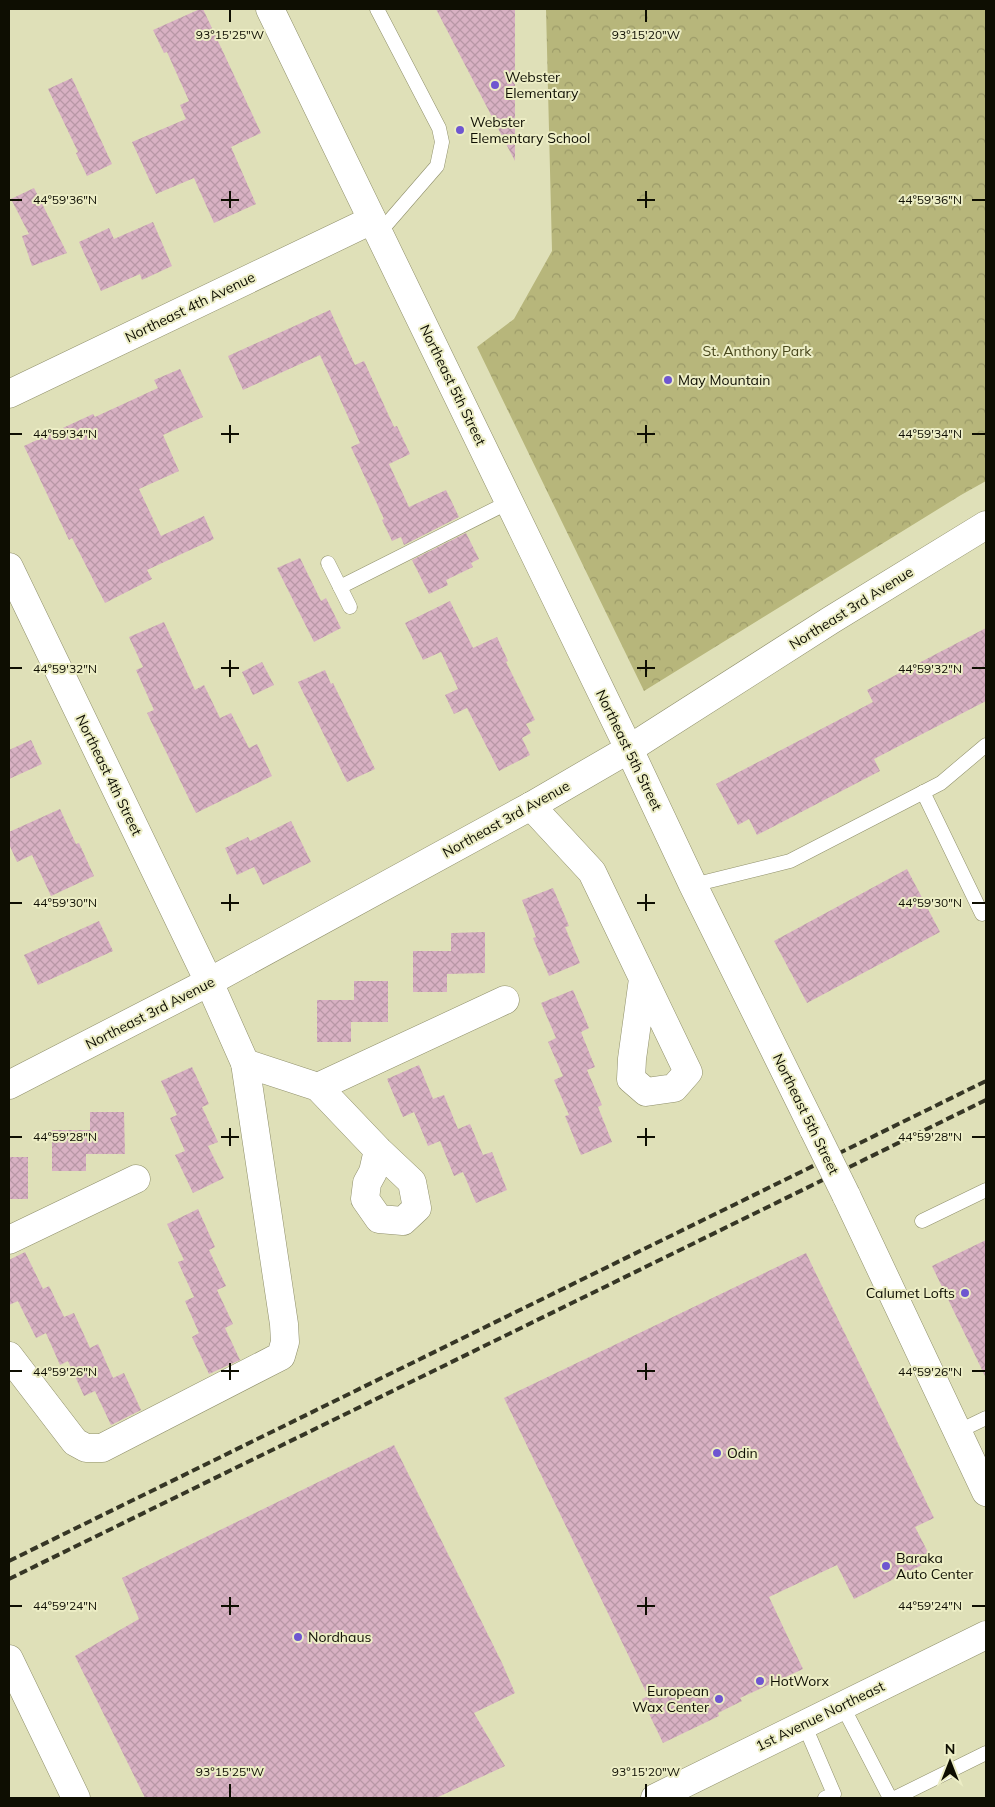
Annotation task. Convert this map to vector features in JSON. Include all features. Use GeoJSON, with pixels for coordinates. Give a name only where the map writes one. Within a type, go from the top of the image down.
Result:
{"type":"FeatureCollection","features":[{"type":"Feature","properties":{"kind":"street","name":"Northeast 5th Street"},"geometry":{"type":"LineString","coordinates":[[270,9],[629,749],[693,885],[888,1283],[986,1492]]}},
{"type":"Feature","properties":{"kind":"street","name":"Northeast 4th Avenue"},"geometry":{"type":"LineString","coordinates":[[9,394],[375,226]]}},
{"type":"Feature","properties":{"kind":"street","name":"Northeast 3rd Avenue"},"geometry":{"type":"LineString","coordinates":[[9,1086],[209,982],[531,806],[629,749],[822,626],[986,525]]}},
{"type":"Feature","properties":{"kind":"street","name":"Northeast 4th Street"},"geometry":{"type":"LineString","coordinates":[[9,567],[209,982],[246,1063],[284,1324],[285,1342],[281,1356],[102,1448],[86,1448],[74,1442],[9,1356]]}},
{"type":"Feature","properties":{"kind":"street"},"geometry":{"type":"LineString","coordinates":[[531,806],[592,872],[643,979]]}},
{"type":"Feature","properties":{"kind":"street"},"geometry":{"type":"LineString","coordinates":[[318,1087],[505,1000]]}},
{"type":"Feature","properties":{"kind":"street"},"geometry":{"type":"LineString","coordinates":[[246,1063],[318,1087],[378,1150]]}},
{"type":"Feature","properties":{"kind":"street"},"geometry":{"type":"LineString","coordinates":[[9,1240],[136,1178]]}},
{"type":"Feature","properties":{"kind":"street","name":"1st Avenue Northeast"},"geometry":{"type":"LineString","coordinates":[[655,1798],[986,1635]]}},
{"type":"Feature","properties":{"kind":"street"},"geometry":{"type":"LineString","coordinates":[[9,1659],[76,1798]]}},
{"type":"Feature","properties":{"kind":"lane"},"geometry":{"type":"LineString","coordinates":[[375,226],[437,166],[442,142],[439,128],[377,9]]}},
{"type":"Feature","properties":{"kind":"lane"},"geometry":{"type":"LineString","coordinates":[[340,587],[509,502]]}},
{"type":"Feature","properties":{"kind":"lane"},"geometry":{"type":"LineString","coordinates":[[328,563],[350,607]]}},
{"type":"Feature","properties":{"kind":"lane"},"geometry":{"type":"LineString","coordinates":[[693,885],[790,861],[941,783],[986,746]]}},
{"type":"Feature","properties":{"kind":"lane"},"geometry":{"type":"LineString","coordinates":[[923,792],[982,914]]}},
{"type":"Feature","properties":{"kind":"lane"},"geometry":{"type":"LineString","coordinates":[[922,1221],[986,1190]]}},
{"type":"Feature","properties":{"kind":"lane"},"geometry":{"type":"LineString","coordinates":[[957,1432],[986,1418]]}},
{"type":"Feature","properties":{"kind":"lane"},"geometry":{"type":"LineString","coordinates":[[842,1705],[890,1798]]}},
{"type":"Feature","properties":{"kind":"lane"},"geometry":{"type":"LineString","coordinates":[[804,1724],[834,1794],[825,1798]]}},
{"type":"Feature","properties":{"kind":"lane"},"geometry":{"type":"LineString","coordinates":[[895,1798],[986,1754]]}},
{"type":"Feature","properties":{"kind":"green space","name":"St. Anthony Park"},"geometry":{"type":"Polygon","coordinates":[[[546,9],[986,9],[986,481],[644,691],[477,347],[514,319],[552,251],[546,9]]]}},
{"type":"Feature","properties":{"kind":"building"},"geometry":{"type":"Polygon","coordinates":[[[203,9],[261,133],[231,147],[256,204],[214,223],[194,178],[156,194],[132,142],[186,119],[180,105],[189,101],[167,52],[164,53],[153,30],[203,9]]]}},
{"type":"Feature","properties":{"kind":"building","name":"Webster Elementary"},"geometry":{"type":"Polygon","coordinates":[[[436,9],[515,9],[515,161],[436,9]]]}},
{"type":"Feature","properties":{"kind":"building"},"geometry":{"type":"Polygon","coordinates":[[[72,78],[112,164],[87,176],[76,153],[78,152],[48,89],[72,78]]]}},
{"type":"Feature","properties":{"kind":"building"},"geometry":{"type":"Polygon","coordinates":[[[34,188],[67,253],[32,266],[22,236],[29,234],[11,199],[34,188]]]}},
{"type":"Feature","properties":{"kind":"building"},"geometry":{"type":"Polygon","coordinates":[[[153,222],[172,266],[142,280],[140,274],[101,291],[79,242],[109,228],[114,239],[153,222]]]}},
{"type":"Feature","properties":{"kind":"building"},"geometry":{"type":"Polygon","coordinates":[[[330,310],[355,365],[364,361],[394,427],[397,426],[410,454],[389,464],[409,507],[446,490],[459,517],[404,545],[401,537],[392,541],[382,520],[384,519],[351,447],[360,443],[320,355],[243,390],[228,356],[330,310]]]}},
{"type":"Feature","properties":{"kind":"building"},"geometry":{"type":"Polygon","coordinates":[[[180,369],[203,417],[163,435],[179,471],[139,489],[161,536],[204,516],[214,539],[147,570],[152,579],[105,603],[72,538],[69,540],[24,446],[93,414],[95,417],[158,388],[154,380],[180,369]]]}},
{"type":"Feature","properties":{"kind":"building"},"geometry":{"type":"Polygon","coordinates":[[[466,533],[479,559],[471,563],[473,567],[446,580],[448,585],[429,594],[412,560],[466,533]]]}},
{"type":"Feature","properties":{"kind":"building"},"geometry":{"type":"Polygon","coordinates":[[[300,558],[321,601],[326,598],[341,628],[314,642],[277,568],[300,558]]]}},
{"type":"Feature","properties":{"kind":"building"},"geometry":{"type":"Polygon","coordinates":[[[450,601],[473,648],[497,637],[508,661],[506,662],[535,720],[526,724],[531,733],[522,738],[530,755],[499,771],[467,708],[454,714],[445,695],[458,689],[441,652],[423,660],[405,623],[450,601]]]}},
{"type":"Feature","properties":{"kind":"building"},"geometry":{"type":"Polygon","coordinates":[[[164,622],[195,690],[204,685],[220,718],[231,713],[249,748],[257,744],[272,776],[196,813],[147,713],[154,710],[136,670],[143,667],[129,637],[164,622]]]}},
{"type":"Feature","properties":{"kind":"building"},"geometry":{"type":"Polygon","coordinates":[[[986,628],[986,701],[874,759],[880,771],[757,835],[749,819],[738,825],[716,784],[873,702],[867,690],[986,628]]]}},
{"type":"Feature","properties":{"kind":"building"},"geometry":{"type":"Polygon","coordinates":[[[262,662],[274,685],[253,695],[242,672],[262,662]]]}},
{"type":"Feature","properties":{"kind":"building"},"geometry":{"type":"Polygon","coordinates":[[[325,670],[375,769],[347,782],[298,682],[325,670]]]}},
{"type":"Feature","properties":{"kind":"building"},"geometry":{"type":"Polygon","coordinates":[[[31,740],[42,764],[9,779],[9,750],[31,740]]]}},
{"type":"Feature","properties":{"kind":"building"},"geometry":{"type":"Polygon","coordinates":[[[60,809],[76,844],[79,843],[94,876],[51,896],[32,855],[17,862],[9,844],[9,832],[60,809]]]}},
{"type":"Feature","properties":{"kind":"building"},"geometry":{"type":"Polygon","coordinates":[[[291,821],[311,862],[263,885],[254,867],[237,875],[225,848],[248,837],[250,841],[291,821]]]}},
{"type":"Feature","properties":{"kind":"building"},"geometry":{"type":"Polygon","coordinates":[[[907,869],[940,932],[807,1003],[774,941],[907,869]]]}},
{"type":"Feature","properties":{"kind":"building"},"geometry":{"type":"Polygon","coordinates":[[[553,888],[569,926],[565,927],[580,963],[549,976],[533,938],[536,937],[522,900],[553,888]]]}},
{"type":"Feature","properties":{"kind":"building"},"geometry":{"type":"Polygon","coordinates":[[[99,921],[113,951],[38,985],[24,955],[99,921]]]}},
{"type":"Feature","properties":{"kind":"building"},"geometry":{"type":"Polygon","coordinates":[[[485,932],[485,973],[447,974],[447,992],[413,992],[413,951],[451,951],[451,933],[485,932]]]}},
{"type":"Feature","properties":{"kind":"building"},"geometry":{"type":"Polygon","coordinates":[[[354,981],[388,981],[388,1022],[351,1022],[351,1042],[317,1042],[317,1000],[354,1000],[354,981]]]}},
{"type":"Feature","properties":{"kind":"building"},"geometry":{"type":"Polygon","coordinates":[[[573,990],[589,1028],[581,1032],[595,1067],[587,1070],[602,1105],[598,1107],[612,1142],[581,1155],[565,1116],[569,1115],[554,1080],[563,1076],[548,1042],[556,1038],[541,1003],[573,990]]]}},
{"type":"Feature","properties":{"kind":"building"},"geometry":{"type":"Polygon","coordinates":[[[419,1065],[433,1099],[444,1095],[458,1129],[470,1124],[483,1155],[492,1152],[507,1190],[476,1203],[463,1172],[454,1176],[440,1141],[428,1146],[414,1112],[403,1117],[387,1079],[419,1065]]]}},
{"type":"Feature","properties":{"kind":"building"},"geometry":{"type":"Polygon","coordinates":[[[192,1067],[209,1104],[202,1107],[218,1142],[208,1146],[224,1178],[193,1193],[175,1155],[185,1151],[170,1118],[177,1115],[161,1081],[192,1067]]]}},
{"type":"Feature","properties":{"kind":"building"},"geometry":{"type":"Polygon","coordinates":[[[90,1112],[124,1112],[125,1154],[86,1154],[86,1171],[52,1171],[52,1130],[90,1130],[90,1112]]]}},
{"type":"Feature","properties":{"kind":"building"},"geometry":{"type":"Polygon","coordinates":[[[9,1157],[28,1157],[28,1199],[9,1199],[9,1157]]]}},
{"type":"Feature","properties":{"kind":"building"},"geometry":{"type":"Polygon","coordinates":[[[198,1209],[215,1247],[209,1250],[226,1286],[217,1290],[233,1324],[225,1328],[240,1360],[209,1374],[192,1337],[199,1333],[185,1301],[194,1297],[178,1262],[184,1260],[167,1224],[198,1209]]]}},
{"type":"Feature","properties":{"kind":"building","name":"Calumet Lofts"},"geometry":{"type":"Polygon","coordinates":[[[986,1240],[986,1378],[932,1266],[986,1240]]]}},
{"type":"Feature","properties":{"kind":"building"},"geometry":{"type":"Polygon","coordinates":[[[25,1252],[43,1289],[49,1286],[64,1317],[74,1313],[90,1348],[98,1344],[113,1378],[124,1373],[141,1410],[111,1425],[95,1391],[84,1396],[68,1361],[60,1365],[46,1333],[36,1338],[18,1301],[9,1305],[9,1260],[25,1252]]]}},
{"type":"Feature","properties":{"kind":"building","name":"Odin"},"geometry":{"type":"Polygon","coordinates":[[[806,1253],[934,1518],[915,1527],[932,1560],[854,1599],[837,1565],[769,1597],[803,1669],[740,1698],[742,1701],[718,1713],[719,1716],[663,1743],[642,1699],[648,1696],[504,1398],[806,1253]]]}},
{"type":"Feature","properties":{"kind":"building","name":"Nordhaus"},"geometry":{"type":"Polygon","coordinates":[[[394,1445],[515,1693],[474,1713],[505,1766],[436,1798],[145,1798],[75,1656],[139,1619],[122,1578],[394,1445]]]}},
{"type":"Feature","properties":{"kind":"railway"},"geometry":{"type":"LineString","coordinates":[[9,1561],[986,1081]]}},
{"type":"Feature","properties":{"kind":"railway"},"geometry":{"type":"LineString","coordinates":[[9,1579],[986,1100]]}},
{"type":"Feature","properties":{"kind":"place","name":"Webster Elementary"},"geometry":{"type":"Point","coordinates":[495,85]}},
{"type":"Feature","properties":{"kind":"place","name":"Webster Elementary School"},"geometry":{"type":"Point","coordinates":[460,130]}},
{"type":"Feature","properties":{"kind":"place","name":"May Mountain"},"geometry":{"type":"Point","coordinates":[668,380]}},
{"type":"Feature","properties":{"kind":"place","name":"Calumet Lofts"},"geometry":{"type":"Point","coordinates":[965,1293]}},
{"type":"Feature","properties":{"kind":"place","name":"Odin"},"geometry":{"type":"Point","coordinates":[717,1453]}},
{"type":"Feature","properties":{"kind":"place","name":"Baraka Auto Center"},"geometry":{"type":"Point","coordinates":[886,1566]}},
{"type":"Feature","properties":{"kind":"place","name":"Nordhaus"},"geometry":{"type":"Point","coordinates":[298,1637]}},
{"type":"Feature","properties":{"kind":"place","name":"HotWorx"},"geometry":{"type":"Point","coordinates":[760,1681]}},
{"type":"Feature","properties":{"kind":"place","name":"European Wax Center"},"geometry":{"type":"Point","coordinates":[719,1699]}}]}
